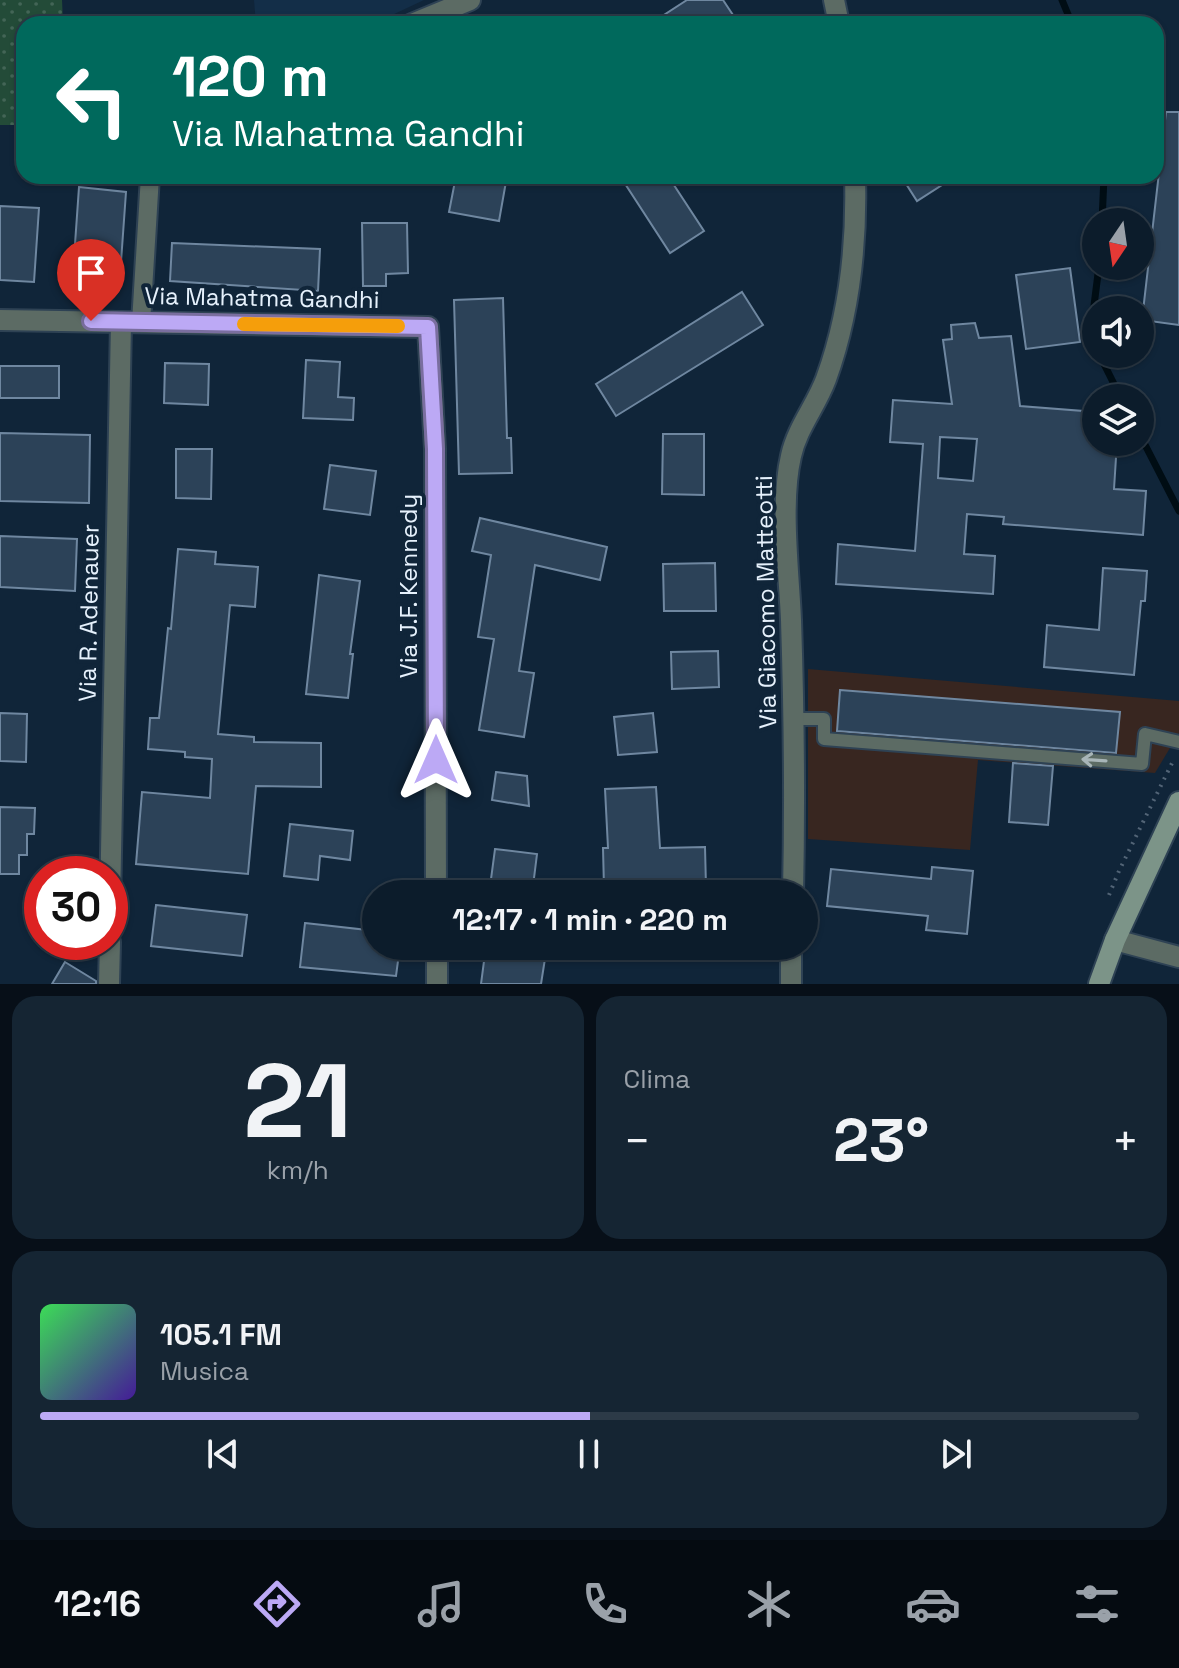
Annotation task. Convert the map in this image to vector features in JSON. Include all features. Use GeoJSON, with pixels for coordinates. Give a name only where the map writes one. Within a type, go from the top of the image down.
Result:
{"type":"FeatureCollection","features":[{"type":"Feature","properties":{"kind":"main road"},"geometry":{"type":"LineString","coordinates":[[1099,984],[1115,940],[1179,802]]}},
{"type":"Feature","properties":{"kind":"street"},"geometry":{"type":"LineString","coordinates":[[431,16],[470,0]]}},
{"type":"Feature","properties":{"kind":"street"},"geometry":{"type":"LineString","coordinates":[[131,322],[149,184]]}},
{"type":"Feature","properties":{"kind":"street","name":"Via Giacomo Matteotti"},"geometry":{"type":"LineString","coordinates":[[793,880],[794,719],[787,504],[790,457],[802,424],[825,382],[844,320],[856,224],[855,184]]}},
{"type":"Feature","properties":{"kind":"street","name":"Via Mahatma Gandhi"},"geometry":{"type":"LineString","coordinates":[[0,320],[428,327]]}},
{"type":"Feature","properties":{"kind":"street","name":"Via R. Adenauer"},"geometry":{"type":"LineString","coordinates":[[112,856],[131,322]]}},
{"type":"Feature","properties":{"kind":"street","name":"Via J.F. Kennedy"},"geometry":{"type":"LineString","coordinates":[[428,327],[435,449],[436,880]]}},
{"type":"Feature","properties":{"kind":"street"},"geometry":{"type":"LineString","coordinates":[[1115,940],[1179,957]]}},
{"type":"Feature","properties":{"kind":"street"},"geometry":{"type":"LineString","coordinates":[[109,984],[110,960]]}},
{"type":"Feature","properties":{"kind":"street"},"geometry":{"type":"LineString","coordinates":[[437,960],[437,984]]}},
{"type":"Feature","properties":{"kind":"street"},"geometry":{"type":"LineString","coordinates":[[791,960],[791,984]]}},
{"type":"Feature","properties":{"kind":"lane"},"geometry":{"type":"LineString","coordinates":[[794,719],[824,719],[824,739],[1142,764],[1145,734],[1179,742]]}},
{"type":"Feature","properties":{"kind":"shaded area"},"geometry":{"type":"Polygon","coordinates":[[[254,0],[424,0],[390,16],[255,16],[254,0]]]}},
{"type":"Feature","properties":{"kind":"shaded area"},"geometry":{"type":"Polygon","coordinates":[[[808,669],[1179,701],[1179,733],[1155,773],[978,760],[970,850],[808,839],[808,669]]]}},
{"type":"Feature","properties":{"kind":"green space"},"geometry":{"type":"Polygon","coordinates":[[[0,0],[62,0],[63,16],[16,16],[16,125],[0,125],[0,0]]]}},
{"type":"Feature","properties":{"kind":"building"},"geometry":{"type":"Polygon","coordinates":[[[687,0],[723,0],[734,16],[662,16],[687,0]]]}},
{"type":"Feature","properties":{"kind":"building"},"geometry":{"type":"Polygon","coordinates":[[[1166,112],[1179,112],[1179,325],[1154,322],[1154,296],[1145,296],[1147,280],[1154,280],[1154,216],[1158,184],[1164,184],[1166,112]]]}},
{"type":"Feature","properties":{"kind":"building"},"geometry":{"type":"Polygon","coordinates":[[[454,184],[506,184],[499,221],[449,212],[454,184]]]}},
{"type":"Feature","properties":{"kind":"building"},"geometry":{"type":"Polygon","coordinates":[[[625,184],[673,184],[704,231],[670,253],[625,184]]]}},
{"type":"Feature","properties":{"kind":"building"},"geometry":{"type":"Polygon","coordinates":[[[906,184],[944,184],[917,201],[906,184]]]}},
{"type":"Feature","properties":{"kind":"building"},"geometry":{"type":"Polygon","coordinates":[[[79,187],[126,192],[119,290],[72,287],[79,187]]]}},
{"type":"Feature","properties":{"kind":"building"},"geometry":{"type":"Polygon","coordinates":[[[0,206],[39,208],[34,282],[0,280],[0,206]]]}},
{"type":"Feature","properties":{"kind":"building"},"geometry":{"type":"Polygon","coordinates":[[[362,223],[407,223],[408,273],[386,274],[386,286],[363,286],[362,223]]]}},
{"type":"Feature","properties":{"kind":"building"},"geometry":{"type":"Polygon","coordinates":[[[172,243],[320,249],[318,291],[170,281],[172,243]]]}},
{"type":"Feature","properties":{"kind":"building"},"geometry":{"type":"Polygon","coordinates":[[[1070,268],[1080,342],[1026,349],[1016,275],[1070,268]]]}},
{"type":"Feature","properties":{"kind":"building"},"geometry":{"type":"Polygon","coordinates":[[[742,292],[763,325],[616,416],[596,384],[742,292]]]}},
{"type":"Feature","properties":{"kind":"building"},"geometry":{"type":"Polygon","coordinates":[[[503,298],[507,438],[511,438],[512,473],[459,474],[454,300],[503,298]]]}},
{"type":"Feature","properties":{"kind":"building"},"geometry":{"type":"Polygon","coordinates":[[[975,323],[979,338],[1011,336],[1020,406],[1082,411],[1082,456],[1116,456],[1114,489],[1146,491],[1143,535],[1003,524],[1004,517],[967,514],[964,554],[995,556],[993,594],[836,584],[838,544],[915,551],[923,444],[890,442],[893,400],[952,404],[943,340],[952,339],[951,325],[975,323]],[[940,437],[938,478],[973,481],[977,439],[940,437]]]}},
{"type":"Feature","properties":{"kind":"building"},"geometry":{"type":"Polygon","coordinates":[[[306,360],[340,362],[338,397],[354,398],[353,420],[303,418],[306,360]]]}},
{"type":"Feature","properties":{"kind":"building"},"geometry":{"type":"Polygon","coordinates":[[[165,363],[209,364],[208,405],[164,403],[165,363]]]}},
{"type":"Feature","properties":{"kind":"building"},"geometry":{"type":"Polygon","coordinates":[[[0,366],[59,366],[59,398],[0,398],[0,366]]]}},
{"type":"Feature","properties":{"kind":"building"},"geometry":{"type":"Polygon","coordinates":[[[0,433],[90,435],[89,503],[0,501],[0,433]]]}},
{"type":"Feature","properties":{"kind":"building"},"geometry":{"type":"Polygon","coordinates":[[[663,434],[704,434],[704,495],[662,494],[663,434]]]}},
{"type":"Feature","properties":{"kind":"building"},"geometry":{"type":"Polygon","coordinates":[[[176,449],[212,449],[211,499],[176,498],[176,449]]]}},
{"type":"Feature","properties":{"kind":"building"},"geometry":{"type":"Polygon","coordinates":[[[330,465],[376,471],[370,515],[324,509],[330,465]]]}},
{"type":"Feature","properties":{"kind":"building"},"geometry":{"type":"Polygon","coordinates":[[[480,518],[607,547],[600,580],[535,565],[519,671],[534,673],[524,737],[479,730],[494,639],[478,637],[491,555],[472,551],[480,518]]]}},
{"type":"Feature","properties":{"kind":"building"},"geometry":{"type":"Polygon","coordinates":[[[0,536],[77,539],[75,591],[0,587],[0,536]]]}},
{"type":"Feature","properties":{"kind":"building"},"geometry":{"type":"Polygon","coordinates":[[[178,549],[216,552],[215,564],[258,567],[255,607],[230,605],[218,734],[254,737],[254,742],[321,743],[321,787],[256,786],[248,874],[136,864],[142,792],[210,798],[212,759],[185,757],[185,752],[148,749],[150,718],[159,718],[178,549]]]}},
{"type":"Feature","properties":{"kind":"building"},"geometry":{"type":"Polygon","coordinates":[[[715,563],[716,611],[664,611],[663,564],[715,563]]]}},
{"type":"Feature","properties":{"kind":"building"},"geometry":{"type":"Polygon","coordinates":[[[1103,568],[1147,571],[1134,675],[1044,667],[1047,625],[1099,630],[1103,568]]]}},
{"type":"Feature","properties":{"kind":"building"},"geometry":{"type":"Polygon","coordinates":[[[319,575],[360,581],[350,654],[353,654],[348,698],[306,694],[319,575]]]}},
{"type":"Feature","properties":{"kind":"building"},"geometry":{"type":"Polygon","coordinates":[[[718,651],[719,687],[672,689],[671,652],[718,651]]]}},
{"type":"Feature","properties":{"kind":"building"},"geometry":{"type":"Polygon","coordinates":[[[840,690],[1120,712],[1116,753],[837,731],[840,690]]]}},
{"type":"Feature","properties":{"kind":"building"},"geometry":{"type":"Polygon","coordinates":[[[0,713],[27,714],[26,762],[0,761],[0,713]]]}},
{"type":"Feature","properties":{"kind":"building"},"geometry":{"type":"Polygon","coordinates":[[[653,713],[657,752],[618,755],[614,717],[653,713]]]}},
{"type":"Feature","properties":{"kind":"building"},"geometry":{"type":"Polygon","coordinates":[[[1013,763],[1053,766],[1048,825],[1009,822],[1013,763]]]}},
{"type":"Feature","properties":{"kind":"building"},"geometry":{"type":"Polygon","coordinates":[[[496,772],[527,776],[529,806],[492,800],[496,772]]]}},
{"type":"Feature","properties":{"kind":"building"},"geometry":{"type":"Polygon","coordinates":[[[656,787],[660,848],[705,847],[706,880],[604,880],[603,848],[608,848],[605,789],[656,787]]]}},
{"type":"Feature","properties":{"kind":"building"},"geometry":{"type":"Polygon","coordinates":[[[0,807],[35,808],[34,834],[27,834],[27,855],[19,855],[19,874],[0,874],[0,807]]]}},
{"type":"Feature","properties":{"kind":"building"},"geometry":{"type":"Polygon","coordinates":[[[290,824],[353,831],[350,860],[320,856],[318,880],[284,876],[290,824]]]}},
{"type":"Feature","properties":{"kind":"building"},"geometry":{"type":"Polygon","coordinates":[[[495,849],[537,854],[534,880],[491,880],[495,849]]]}},
{"type":"Feature","properties":{"kind":"building"},"geometry":{"type":"Polygon","coordinates":[[[932,867],[973,871],[967,934],[926,930],[928,916],[827,906],[831,869],[931,879],[932,867]]]}},
{"type":"Feature","properties":{"kind":"building"},"geometry":{"type":"Polygon","coordinates":[[[156,905],[247,915],[242,956],[151,946],[156,905]]]}},
{"type":"Feature","properties":{"kind":"building"},"geometry":{"type":"Polygon","coordinates":[[[305,923],[362,929],[362,960],[398,960],[396,976],[300,967],[305,923]]]}},
{"type":"Feature","properties":{"kind":"building"},"geometry":{"type":"Polygon","coordinates":[[[484,960],[545,960],[541,984],[481,984],[484,960]]]}},
{"type":"Feature","properties":{"kind":"building"},"geometry":{"type":"Polygon","coordinates":[[[65,962],[96,981],[96,984],[52,984],[65,962]]]}},
{"type":"Feature","properties":{"kind":"waterway"},"geometry":{"type":"LineString","coordinates":[[1062,0],[1069,16]]}},
{"type":"Feature","properties":{"kind":"waterway"},"geometry":{"type":"LineString","coordinates":[[1103,208],[1104,184]]}},
{"type":"Feature","properties":{"kind":"waterway"},"geometry":{"type":"LineString","coordinates":[[1095,296],[1097,280]]}},
{"type":"Feature","properties":{"kind":"waterway"},"geometry":{"type":"LineString","coordinates":[[1106,368],[1114,384]]}},
{"type":"Feature","properties":{"kind":"waterway"},"geometry":{"type":"LineString","coordinates":[[1151,456],[1179,511]]}},
{"type":"Feature","properties":{"kind":"slow traffic"},"geometry":{"type":"LineString","coordinates":[[244,324],[398,326]]}},
{"type":"Feature","properties":{"kind":"route"},"geometry":{"type":"LineString","coordinates":[[91,321],[428,327],[435,449],[436,760]]}}]}
